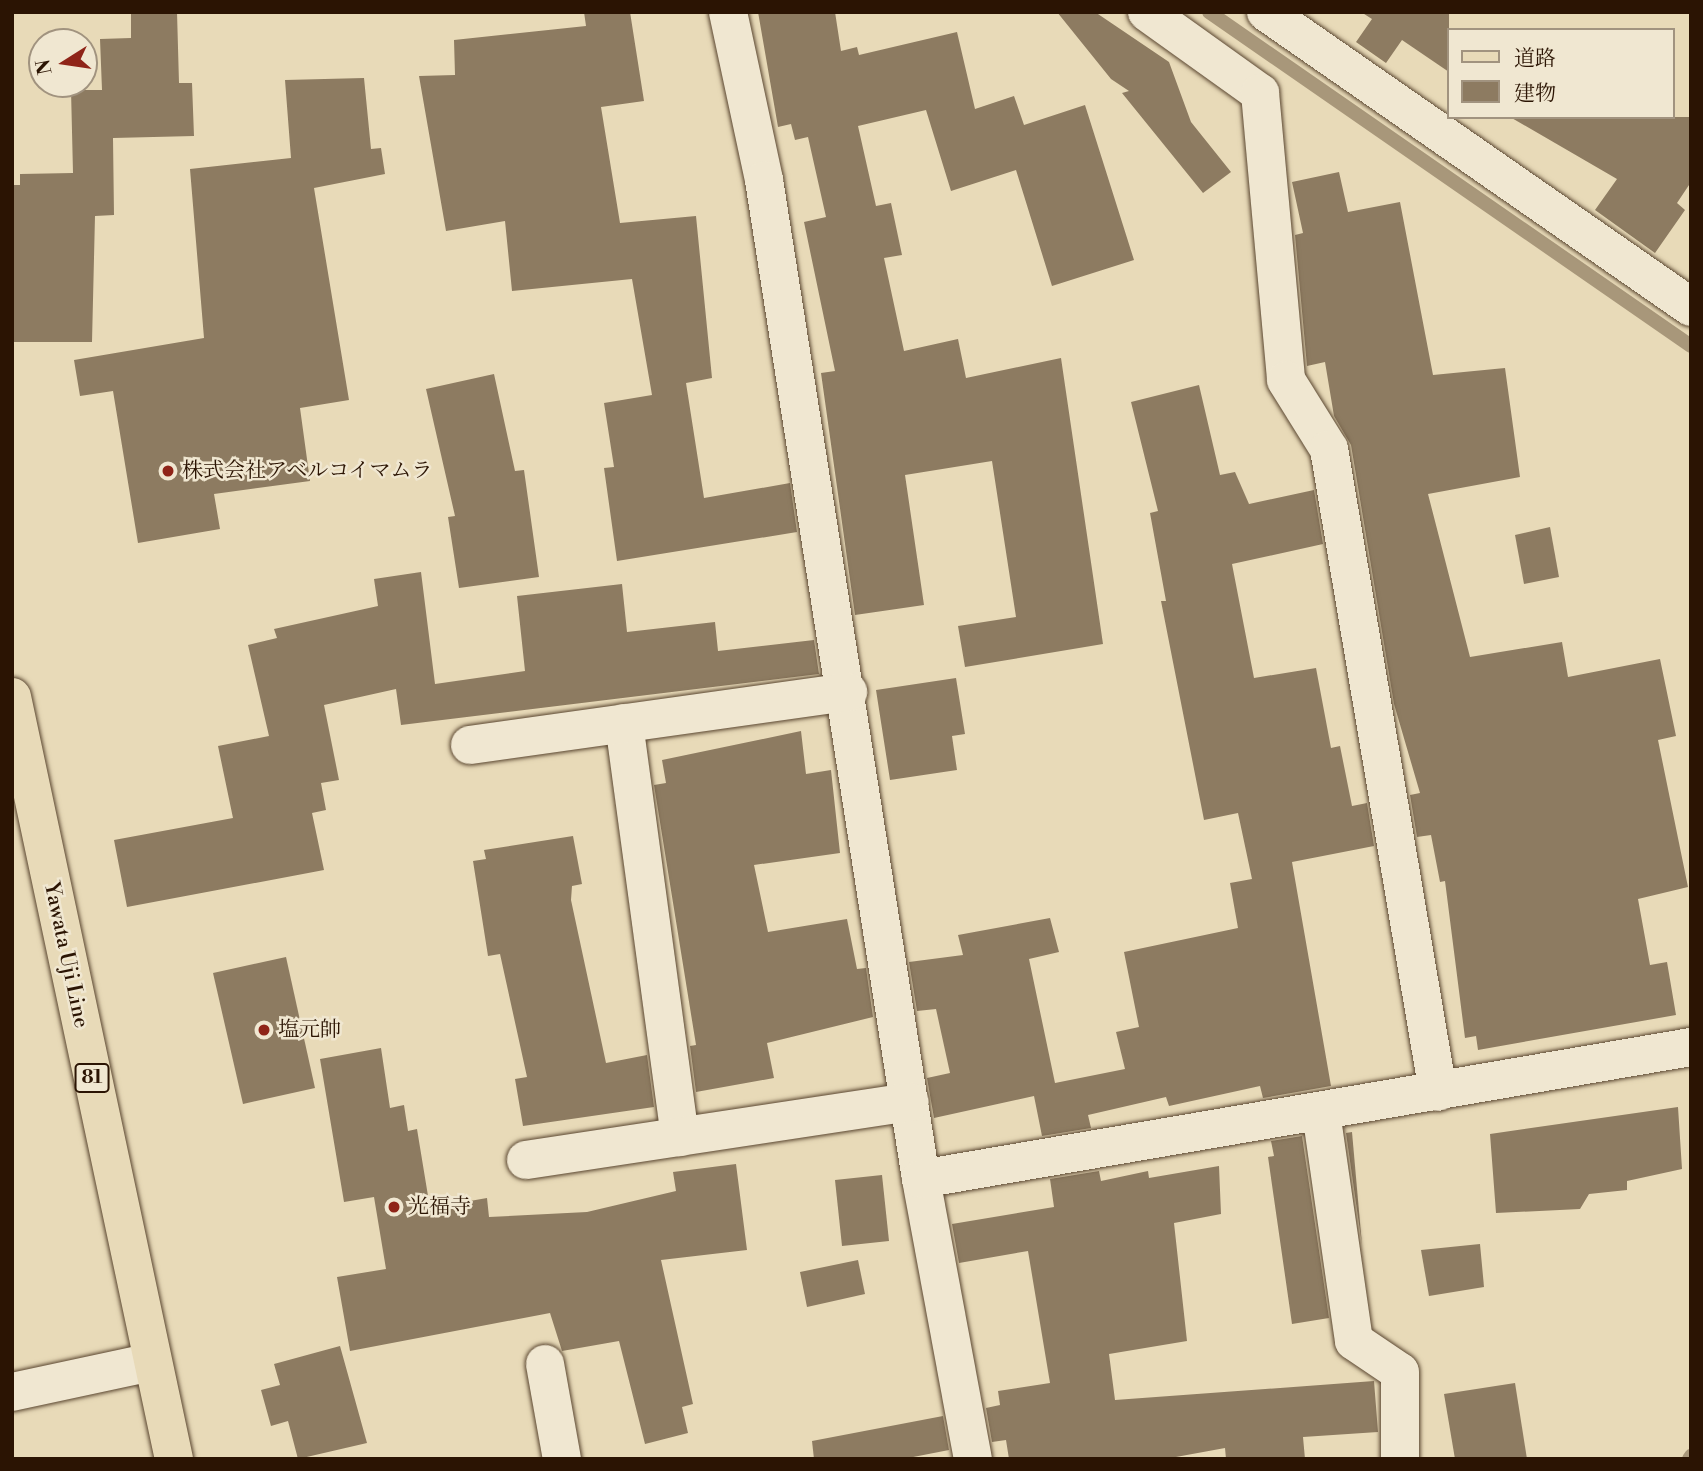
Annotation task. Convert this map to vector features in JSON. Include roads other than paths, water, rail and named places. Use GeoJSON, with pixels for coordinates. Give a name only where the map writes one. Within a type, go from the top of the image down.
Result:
{"type":"FeatureCollection","features":[{"type":"Feature","properties":{"kind":"main road","name":"Yawata Uji Line"},"geometry":{"type":"LineString","coordinates":[[12,697],[174,1459]]}},
{"type":"Feature","properties":{"kind":"street"},"geometry":{"type":"LineString","coordinates":[[728,12],[764,180],[848,692],[921,1179],[973,1459]]}},
{"type":"Feature","properties":{"kind":"street"},"geometry":{"type":"LineString","coordinates":[[1147,12],[1260,93],[1286,380],[1329,449],[1438,1092]]}},
{"type":"Feature","properties":{"kind":"street"},"geometry":{"type":"LineString","coordinates":[[1266,12],[1691,307]]}},
{"type":"Feature","properties":{"kind":"street"},"geometry":{"type":"LineString","coordinates":[[470,745],[848,692]]}},
{"type":"Feature","properties":{"kind":"street"},"geometry":{"type":"LineString","coordinates":[[624,723],[680,1137]]}},
{"type":"Feature","properties":{"kind":"street"},"geometry":{"type":"LineString","coordinates":[[921,1179],[1691,1047]]}},
{"type":"Feature","properties":{"kind":"street"},"geometry":{"type":"LineString","coordinates":[[526,1160],[910,1102]]}},
{"type":"Feature","properties":{"kind":"street"},"geometry":{"type":"LineString","coordinates":[[1321,1112],[1354,1341],[1400,1373],[1400,1459]]}},
{"type":"Feature","properties":{"kind":"street"},"geometry":{"type":"LineString","coordinates":[[12,1392],[152,1362]]}},
{"type":"Feature","properties":{"kind":"street"},"geometry":{"type":"LineString","coordinates":[[545,1364],[562,1459]]}},
{"type":"Feature","properties":{"kind":"waterway"},"geometry":{"type":"LineString","coordinates":[[1209,12],[1691,346]]}},
{"type":"Feature","properties":{"kind":"place","name":"株式会社アベルコイマムラ"},"geometry":{"type":"Point","coordinates":[168,471]}},
{"type":"Feature","properties":{"kind":"place","name":"塩元帥"},"geometry":{"type":"Point","coordinates":[264,1030]}},
{"type":"Feature","properties":{"kind":"place","name":"光福寺"},"geometry":{"type":"Point","coordinates":[394,1207]}}]}
